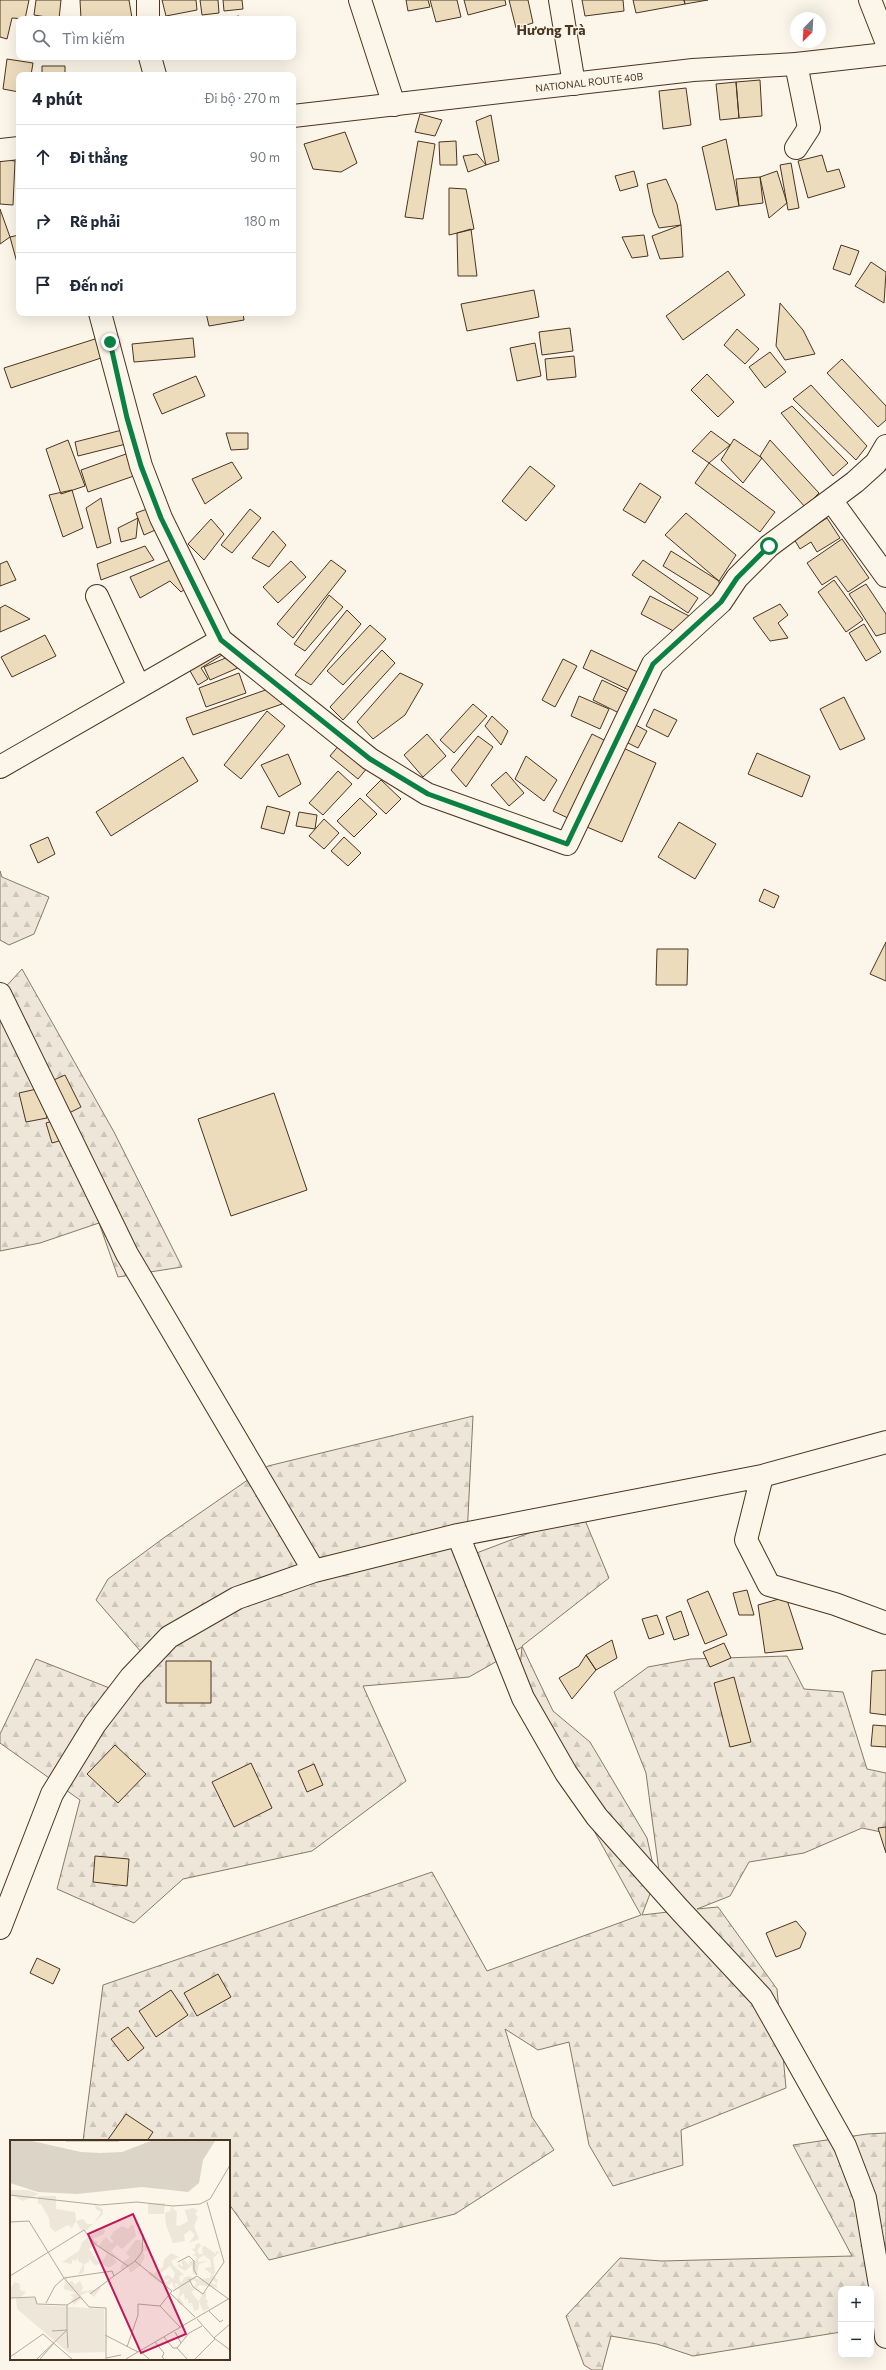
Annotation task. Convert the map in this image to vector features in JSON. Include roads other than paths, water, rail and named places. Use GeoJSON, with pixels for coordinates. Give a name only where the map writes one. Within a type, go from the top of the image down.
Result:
{"type":"FeatureCollection","features":[{"type":"Feature","properties":{"kind":"main road"},"geometry":{"type":"LineString","coordinates":[[148,0],[148,16]]}},
{"type":"Feature","properties":{"kind":"main road"},"geometry":{"type":"LineString","coordinates":[[360,0],[394,106]]}},
{"type":"Feature","properties":{"kind":"main road"},"geometry":{"type":"LineString","coordinates":[[560,0],[574,84]]}},
{"type":"Feature","properties":{"kind":"main road"},"geometry":{"type":"LineString","coordinates":[[870,0],[886,41]]}},
{"type":"Feature","properties":{"kind":"main road","name":"NATIONAL ROUTE 40B"},"geometry":{"type":"LineString","coordinates":[[296,116],[394,106],[693,70],[796,64],[886,54]]}},
{"type":"Feature","properties":{"kind":"main road"},"geometry":{"type":"LineString","coordinates":[[151,60],[154,72]]}},
{"type":"Feature","properties":{"kind":"main road"},"geometry":{"type":"LineString","coordinates":[[796,64],[810,128],[796,148]]}},
{"type":"Feature","properties":{"kind":"main road"},"geometry":{"type":"LineString","coordinates":[[0,150],[16,148]]}},
{"type":"Feature","properties":{"kind":"main road"},"geometry":{"type":"LineString","coordinates":[[101,316],[144,474],[161,518],[221,640],[370,759],[428,794],[567,844],[653,664],[721,602],[737,578],[769,546],[831,500],[876,463],[886,446]]}},
{"type":"Feature","properties":{"kind":"main road"},"geometry":{"type":"LineString","coordinates":[[831,500],[886,576]]}},
{"type":"Feature","properties":{"kind":"main road"},"geometry":{"type":"LineString","coordinates":[[97,596],[139,687]]}},
{"type":"Feature","properties":{"kind":"main road"},"geometry":{"type":"LineString","coordinates":[[0,767],[221,640]]}},
{"type":"Feature","properties":{"kind":"main road"},"geometry":{"type":"LineString","coordinates":[[0,994],[127,1254],[314,1571]]}},
{"type":"Feature","properties":{"kind":"main road"},"geometry":{"type":"LineString","coordinates":[[0,1928],[52,1794],[95,1724],[131,1677],[169,1637],[237,1598],[314,1571],[458,1535],[762,1476],[886,1442]]}},
{"type":"Feature","properties":{"kind":"main road"},"geometry":{"type":"LineString","coordinates":[[762,1476],[746,1540],[769,1585],[835,1604],[886,1623]]}},
{"type":"Feature","properties":{"kind":"main road"},"geometry":{"type":"LineString","coordinates":[[458,1535],[523,1698],[566,1773],[597,1817],[679,1910],[761,1998],[844,2146],[865,2198],[882,2297],[886,2337]]}},
{"type":"Feature","properties":{"kind":"district","name":"Hương Trà"},"geometry":{"type":"Point","coordinates":[551,30]}}]}
